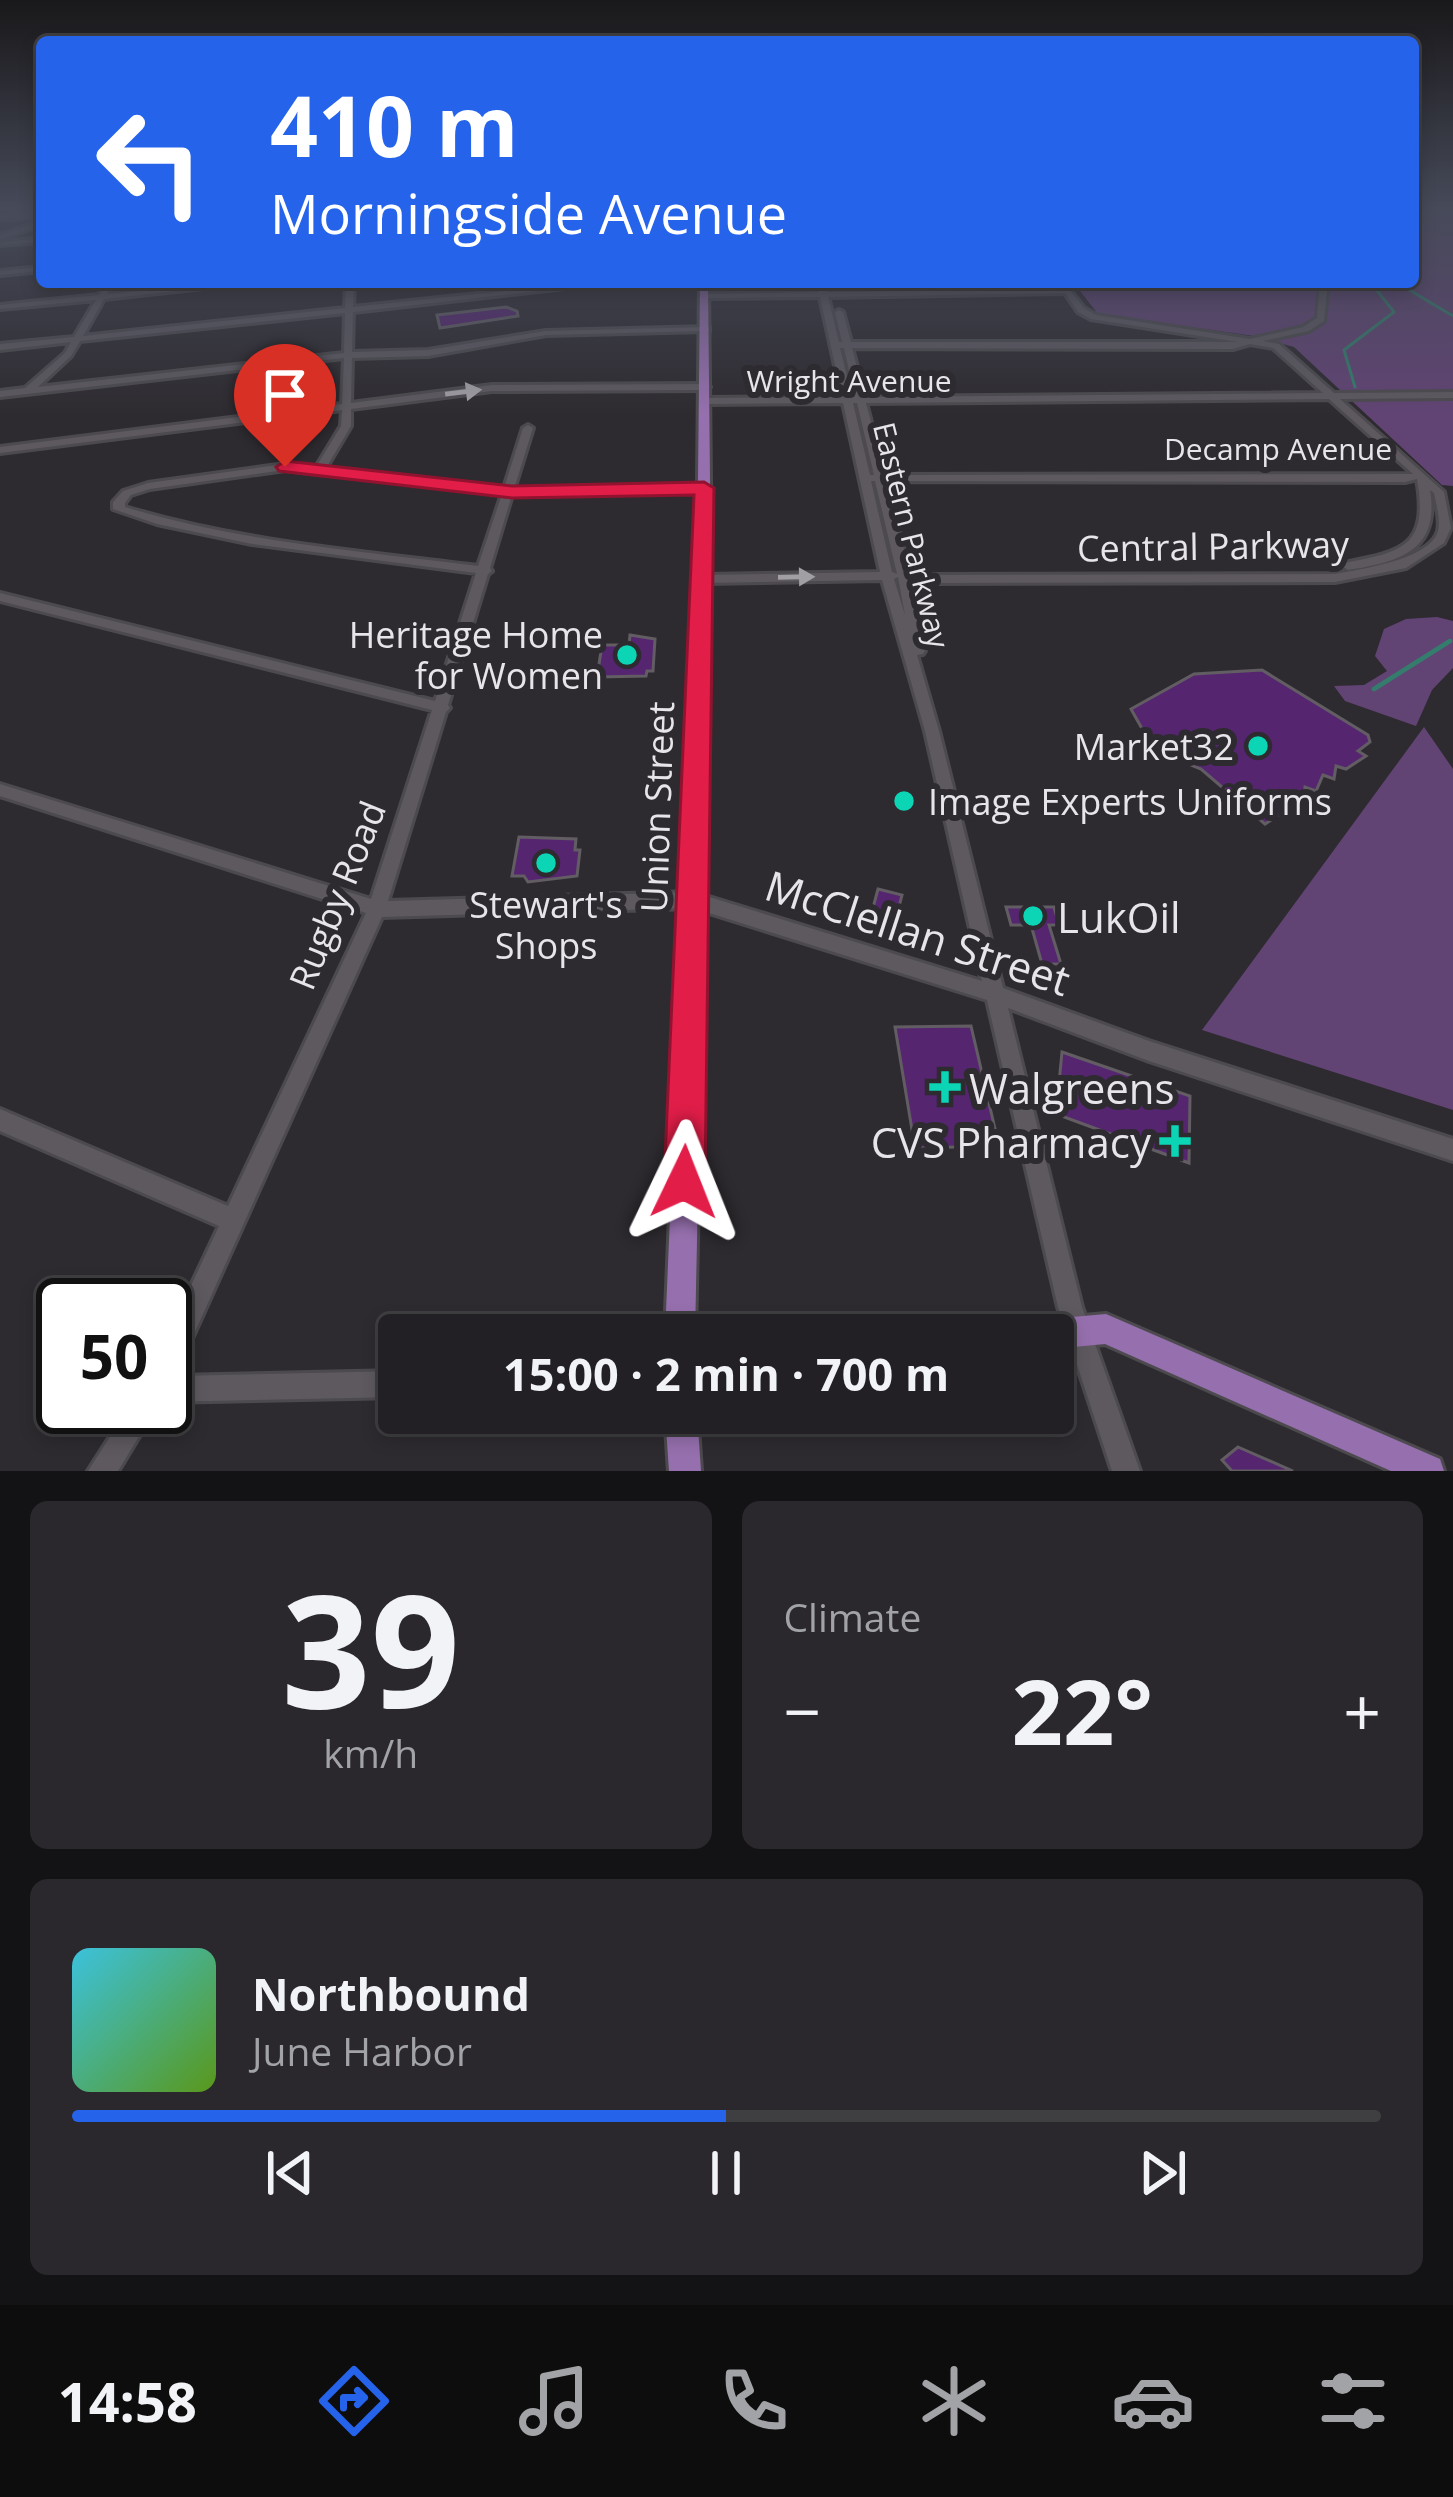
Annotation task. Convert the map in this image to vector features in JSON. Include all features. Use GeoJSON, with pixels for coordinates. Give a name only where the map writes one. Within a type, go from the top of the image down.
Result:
{"type":"FeatureCollection","features":[{"type":"Feature","properties":{"kind":"main road","name":"Union Street"},"geometry":{"type":"LineString","coordinates":[[681,1314],[704,579],[705,289]]}},
{"type":"Feature","properties":{"kind":"main road"},"geometry":{"type":"LineString","coordinates":[[1074,1331],[1106,1329],[1428,1471]]}},
{"type":"Feature","properties":{"kind":"main road"},"geometry":{"type":"LineString","coordinates":[[682,1434],[685,1471]]}},
{"type":"Feature","properties":{"kind":"street"},"geometry":{"type":"LineString","coordinates":[[0,404],[26,391],[63,361],[107,288]]}},
{"type":"Feature","properties":{"kind":"street"},"geometry":{"type":"LineString","coordinates":[[0,307],[193,288]]}},
{"type":"Feature","properties":{"kind":"street"},"geometry":{"type":"LineString","coordinates":[[320,469],[346,426],[350,288]]}},
{"type":"Feature","properties":{"kind":"street"},"geometry":{"type":"LineString","coordinates":[[0,346],[557,288]]}},
{"type":"Feature","properties":{"kind":"street"},"geometry":{"type":"LineString","coordinates":[[705,289],[764,295],[946,288]]}},
{"type":"Feature","properties":{"kind":"street","name":"Central Parkway"},"geometry":{"type":"LineString","coordinates":[[704,579],[1371,574],[1402,565],[1438,543],[1445,511],[1439,492],[1291,354],[1254,341],[1102,319],[1082,310],[1065,288]]}},
{"type":"Feature","properties":{"kind":"street"},"geometry":{"type":"LineString","coordinates":[[842,345],[1211,346],[1254,341],[1321,320],[1324,288]]}},
{"type":"Feature","properties":{"kind":"street","name":"Eastern Parkway"},"geometry":{"type":"LineString","coordinates":[[828,290],[874,477],[904,575],[932,731],[992,993],[1078,1331],[1126,1471]]}},
{"type":"Feature","properties":{"kind":"street"},"geometry":{"type":"LineString","coordinates":[[0,394],[349,355],[428,353],[553,332],[706,328]]}},
{"type":"Feature","properties":{"kind":"street","name":"Wright Avenue"},"geometry":{"type":"LineString","coordinates":[[0,450],[508,387],[855,400],[1339,400],[1453,395]]}},
{"type":"Feature","properties":{"kind":"street","name":"Rugby Road"},"geometry":{"type":"LineString","coordinates":[[192,1310],[377,909],[512,492],[528,428]]}},
{"type":"Feature","properties":{"kind":"street"},"geometry":{"type":"LineString","coordinates":[[486,571],[220,533],[119,508],[120,498],[152,485],[264,468],[320,469],[512,492],[704,488]]}},
{"type":"Feature","properties":{"kind":"street","name":"Decamp Avenue"},"geometry":{"type":"LineString","coordinates":[[874,477],[1405,479],[1421,475]]}},
{"type":"Feature","properties":{"kind":"street","name":"Eastern Parkway"},"geometry":{"type":"LineString","coordinates":[[874,477],[887,576],[932,731]]}},
{"type":"Feature","properties":{"kind":"street"},"geometry":{"type":"LineString","coordinates":[[0,597],[443,708]]}},
{"type":"Feature","properties":{"kind":"street","name":"McClellan Street"},"geometry":{"type":"LineString","coordinates":[[0,790],[377,909],[693,900],[992,993],[1149,1051],[1453,1150]]}},
{"type":"Feature","properties":{"kind":"street"},"geometry":{"type":"LineString","coordinates":[[0,1120],[233,1220]]}},
{"type":"Feature","properties":{"kind":"street"},"geometry":{"type":"LineString","coordinates":[[192,1388],[378,1384]]}},
{"type":"Feature","properties":{"kind":"street"},"geometry":{"type":"LineString","coordinates":[[102,1471],[126,1434]]}},
{"type":"Feature","properties":{"kind":"shaded area"},"geometry":{"type":"Polygon","coordinates":[[[1419,279],[1453,279],[1453,486],[1442,485],[1294,347],[1254,336],[1098,314],[1078,288],[1419,288],[1419,279]]]}},
{"type":"Feature","properties":{"kind":"shaded area"},"geometry":{"type":"Polygon","coordinates":[[[1406,619],[1453,621],[1453,668],[1432,690],[1416,726],[1345,701],[1334,686],[1364,685],[1387,671],[1375,656],[1384,629],[1406,619]]]}},
{"type":"Feature","properties":{"kind":"shaded area"},"geometry":{"type":"Polygon","coordinates":[[[1424,727],[1453,769],[1453,1110],[1202,1030],[1424,727]]]}},
{"type":"Feature","properties":{"kind":"building"},"geometry":{"type":"Polygon","coordinates":[[[506,307],[518,316],[440,328],[437,315],[506,307]]]}},
{"type":"Feature","properties":{"kind":"building","name":"Heritage Home for Women"},"geometry":{"type":"Polygon","coordinates":[[[630,635],[655,639],[653,671],[646,676],[597,677],[592,672],[599,664],[602,645],[629,645],[630,635]]]}},
{"type":"Feature","properties":{"kind":"building","name":"Market32"},"geometry":{"type":"Polygon","coordinates":[[[1262,670],[1368,735],[1370,742],[1358,751],[1366,756],[1346,769],[1336,766],[1334,779],[1323,775],[1316,791],[1305,787],[1304,798],[1265,824],[1201,769],[1154,750],[1131,709],[1194,674],[1262,670]]]}},
{"type":"Feature","properties":{"kind":"building","name":"Stewart's Shops"},"geometry":{"type":"Polygon","coordinates":[[[519,837],[576,839],[575,850],[580,850],[577,876],[528,882],[524,876],[512,876],[519,837]]]}},
{"type":"Feature","properties":{"kind":"building"},"geometry":{"type":"Polygon","coordinates":[[[878,889],[902,895],[894,926],[870,919],[878,889]]]}},
{"type":"Feature","properties":{"kind":"building"},"geometry":{"type":"Polygon","coordinates":[[[1006,907],[1054,907],[1059,925],[1049,925],[1061,964],[1042,964],[1031,925],[1011,925],[1006,907]]]}},
{"type":"Feature","properties":{"kind":"building","name":"Walgreens"},"geometry":{"type":"Polygon","coordinates":[[[971,1026],[999,1146],[915,1148],[895,1027],[971,1026]]]}},
{"type":"Feature","properties":{"kind":"building","name":"CVS Pharmacy"},"geometry":{"type":"Polygon","coordinates":[[[1062,1052],[1190,1096],[1189,1163],[1056,1114],[1062,1052]]]}},
{"type":"Feature","properties":{"kind":"building"},"geometry":{"type":"Polygon","coordinates":[[[1238,1447],[1293,1471],[1232,1471],[1222,1460],[1238,1447]]]}},
{"type":"Feature","properties":{"kind":"waterway"},"geometry":{"type":"LineString","coordinates":[[1355,387],[1344,350],[1394,312],[1375,288]]}},
{"type":"Feature","properties":{"kind":"waterway"},"geometry":{"type":"LineString","coordinates":[[1406,288],[1453,316]]}},
{"type":"Feature","properties":{"kind":"waterway"},"geometry":{"type":"LineString","coordinates":[[1374,689],[1450,641]]}},
{"type":"Feature","properties":{"kind":"place","name":"Heritage Home for Women"},"geometry":{"type":"Point","coordinates":[627,655]}},
{"type":"Feature","properties":{"kind":"place","name":"Market32"},"geometry":{"type":"Point","coordinates":[1258,746]}},
{"type":"Feature","properties":{"kind":"place","name":"Image Experts Uniforms"},"geometry":{"type":"Point","coordinates":[904,801]}},
{"type":"Feature","properties":{"kind":"place","name":"Stewart's Shops"},"geometry":{"type":"Point","coordinates":[546,863]}},
{"type":"Feature","properties":{"kind":"place","name":"LukOil"},"geometry":{"type":"Point","coordinates":[1033,916]}},
{"type":"Feature","properties":{"kind":"place","name":"Walgreens"},"geometry":{"type":"Point","coordinates":[945,1087]}},
{"type":"Feature","properties":{"kind":"place","name":"CVS Pharmacy"},"geometry":{"type":"Point","coordinates":[1175,1141]}},
{"type":"Feature","properties":{"kind":"route"},"geometry":{"type":"LineString","coordinates":[[285,467],[512,492],[704,488],[684,1182]]}}]}
